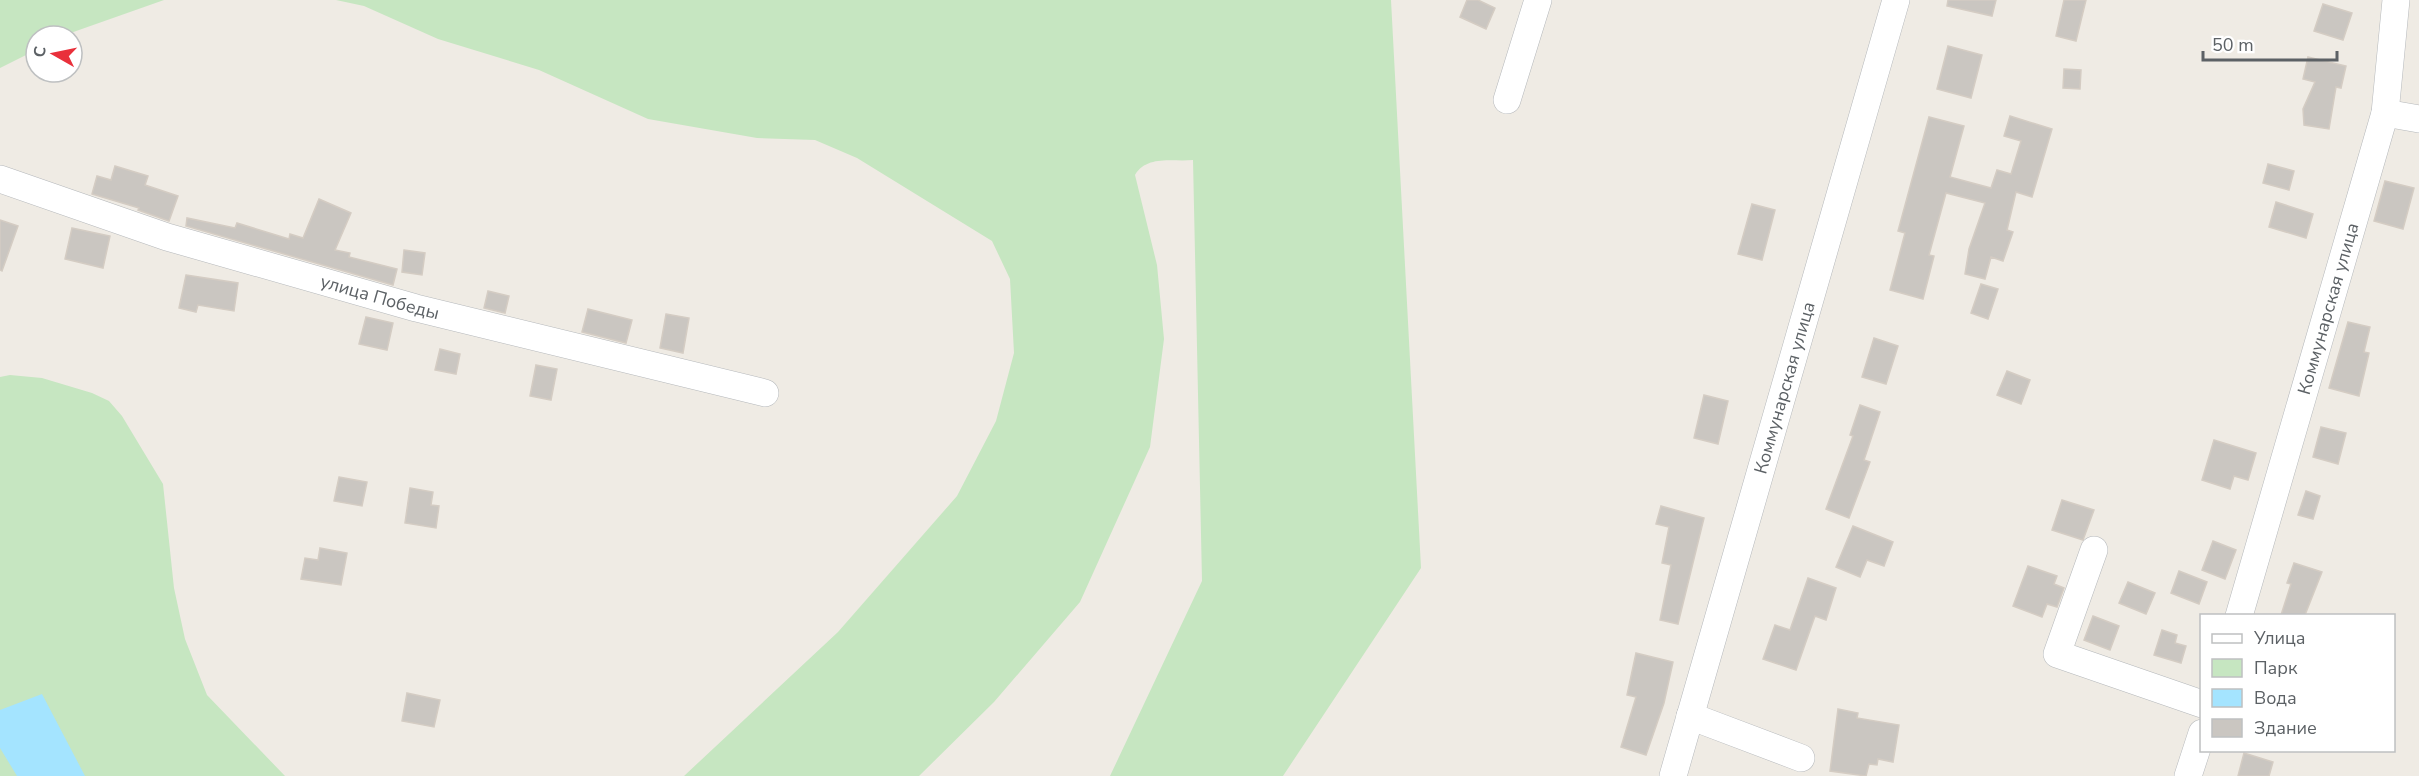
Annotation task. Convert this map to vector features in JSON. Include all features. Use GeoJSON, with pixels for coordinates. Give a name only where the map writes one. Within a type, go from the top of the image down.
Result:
{"type":"FeatureCollection","features":[{"type":"Feature","properties":{"kind":"street"},"geometry":{"type":"LineString","coordinates":[[1507,100],[1538,0]]}},
{"type":"Feature","properties":{"kind":"street","name":"Коммунарская улица"},"geometry":{"type":"LineString","coordinates":[[1673,776],[1896,0]]}},
{"type":"Feature","properties":{"kind":"street","name":"Коммунарская улица"},"geometry":{"type":"LineString","coordinates":[[2238,614],[2385,113],[2396,0]]}},
{"type":"Feature","properties":{"kind":"street"},"geometry":{"type":"LineString","coordinates":[[2385,113],[2419,119]]}},
{"type":"Feature","properties":{"kind":"street","name":"улица Победы"},"geometry":{"type":"LineString","coordinates":[[0,179],[167,237],[416,309],[765,393]]}},
{"type":"Feature","properties":{"kind":"street"},"geometry":{"type":"LineString","coordinates":[[2094,550],[2057,654],[2200,703]]}},
{"type":"Feature","properties":{"kind":"street"},"geometry":{"type":"LineString","coordinates":[[1690,716],[1801,758]]}},
{"type":"Feature","properties":{"kind":"street"},"geometry":{"type":"LineString","coordinates":[[2188,776],[2200,740]]}},
{"type":"Feature","properties":{"kind":"green space"},"geometry":{"type":"Polygon","coordinates":[[[0,0],[164,0],[84,28],[84,24],[24,24],[24,56],[0,68],[0,0]]]}},
{"type":"Feature","properties":{"kind":"green space"},"geometry":{"type":"Polygon","coordinates":[[[336,0],[1391,0],[1421,568],[1283,776],[1110,776],[1202,581],[1193,160],[1153,162],[1146,164],[1135,175],[1157,265],[1164,339],[1150,447],[1080,602],[994,702],[919,776],[684,776],[838,632],[957,496],[996,421],[1014,353],[1010,279],[992,241],[857,158],[815,140],[757,138],[648,119],[539,70],[438,39],[364,6],[336,0]]]}},
{"type":"Feature","properties":{"kind":"green space"},"geometry":{"type":"Polygon","coordinates":[[[10,375],[42,378],[92,393],[109,401],[122,416],[163,484],[174,588],[185,639],[207,695],[285,776],[0,776],[0,377],[10,375]]]}},
{"type":"Feature","properties":{"kind":"water"},"geometry":{"type":"Polygon","coordinates":[[[42,694],[85,776],[17,776],[0,748],[0,710],[42,694]]]}},
{"type":"Feature","properties":{"kind":"building"},"geometry":{"type":"Polygon","coordinates":[[[1467,0],[1478,0],[1495,8],[1486,29],[1460,17],[1467,0]]]}},
{"type":"Feature","properties":{"kind":"building"},"geometry":{"type":"Polygon","coordinates":[[[1948,0],[1996,0],[1992,16],[1947,6],[1948,0]]]}},
{"type":"Feature","properties":{"kind":"building"},"geometry":{"type":"Polygon","coordinates":[[[2064,0],[2086,0],[2076,41],[2056,36],[2064,0]]]}},
{"type":"Feature","properties":{"kind":"building"},"geometry":{"type":"Polygon","coordinates":[[[2323,4],[2352,13],[2343,40],[2314,31],[2323,4]]]}},
{"type":"Feature","properties":{"kind":"building"},"geometry":{"type":"Polygon","coordinates":[[[1948,46],[1982,55],[1971,98],[1937,89],[1948,46]]]}},
{"type":"Feature","properties":{"kind":"building"},"geometry":{"type":"Polygon","coordinates":[[[2308,57],[2346,66],[2341,88],[2336,87],[2329,129],[2304,125],[2303,109],[2315,82],[2303,79],[2308,57]]]}},
{"type":"Feature","properties":{"kind":"building"},"geometry":{"type":"Polygon","coordinates":[[[2064,69],[2081,70],[2080,89],[2063,88],[2064,69]]]}},
{"type":"Feature","properties":{"kind":"building"},"geometry":{"type":"Polygon","coordinates":[[[2010,116],[2052,129],[2032,197],[2016,192],[2007,230],[2013,232],[2003,261],[1991,257],[1985,279],[1965,274],[1969,249],[1985,203],[1946,193],[1929,255],[1934,256],[1923,299],[1890,290],[1905,233],[1898,231],[1929,117],[1964,126],[1950,177],[1991,188],[1997,170],[2011,174],[2021,141],[2004,136],[2010,116]]]}},
{"type":"Feature","properties":{"kind":"building"},"geometry":{"type":"Polygon","coordinates":[[[2268,164],[2294,171],[2289,190],[2263,183],[2268,164]]]}},
{"type":"Feature","properties":{"kind":"building"},"geometry":{"type":"Polygon","coordinates":[[[115,166],[148,176],[145,185],[178,196],[169,221],[138,210],[139,208],[92,194],[97,176],[111,180],[115,166]]]}},
{"type":"Feature","properties":{"kind":"building"},"geometry":{"type":"Polygon","coordinates":[[[2385,181],[2414,188],[2403,229],[2374,221],[2385,181]]]}},
{"type":"Feature","properties":{"kind":"building"},"geometry":{"type":"Polygon","coordinates":[[[319,199],[351,213],[335,250],[350,253],[349,257],[397,269],[393,285],[186,226],[187,218],[235,228],[237,223],[289,239],[290,234],[303,238],[319,199]]]}},
{"type":"Feature","properties":{"kind":"building"},"geometry":{"type":"Polygon","coordinates":[[[2276,202],[2313,214],[2306,238],[2269,227],[2276,202]]]}},
{"type":"Feature","properties":{"kind":"building"},"geometry":{"type":"Polygon","coordinates":[[[1752,204],[1775,210],[1762,260],[1738,254],[1752,204]]]}},
{"type":"Feature","properties":{"kind":"building"},"geometry":{"type":"Polygon","coordinates":[[[0,220],[18,226],[2,271],[0,270],[0,220]]]}},
{"type":"Feature","properties":{"kind":"building"},"geometry":{"type":"Polygon","coordinates":[[[72,228],[110,236],[103,268],[65,259],[72,228]]]}},
{"type":"Feature","properties":{"kind":"building"},"geometry":{"type":"Polygon","coordinates":[[[404,250],[425,253],[422,275],[402,272],[404,250]]]}},
{"type":"Feature","properties":{"kind":"building"},"geometry":{"type":"Polygon","coordinates":[[[186,275],[238,283],[234,311],[198,305],[196,312],[179,308],[186,275]]]}},
{"type":"Feature","properties":{"kind":"building"},"geometry":{"type":"Polygon","coordinates":[[[1981,284],[1998,289],[1988,319],[1971,313],[1981,284]]]}},
{"type":"Feature","properties":{"kind":"building"},"geometry":{"type":"Polygon","coordinates":[[[488,291],[509,296],[505,313],[484,308],[488,291]]]}},
{"type":"Feature","properties":{"kind":"building"},"geometry":{"type":"Polygon","coordinates":[[[588,309],[632,320],[626,343],[582,332],[588,309]]]}},
{"type":"Feature","properties":{"kind":"building"},"geometry":{"type":"Polygon","coordinates":[[[666,314],[689,318],[683,353],[660,348],[666,314]]]}},
{"type":"Feature","properties":{"kind":"building"},"geometry":{"type":"Polygon","coordinates":[[[366,317],[393,323],[387,350],[359,344],[366,317]]]}},
{"type":"Feature","properties":{"kind":"building"},"geometry":{"type":"Polygon","coordinates":[[[2348,322],[2370,327],[2364,352],[2369,353],[2359,396],[2329,388],[2348,322]]]}},
{"type":"Feature","properties":{"kind":"building"},"geometry":{"type":"Polygon","coordinates":[[[1874,338],[1898,346],[1886,384],[1862,377],[1874,338]]]}},
{"type":"Feature","properties":{"kind":"building"},"geometry":{"type":"Polygon","coordinates":[[[440,349],[460,354],[456,374],[435,370],[440,349]]]}},
{"type":"Feature","properties":{"kind":"building"},"geometry":{"type":"Polygon","coordinates":[[[536,365],[557,369],[551,400],[530,396],[536,365]]]}},
{"type":"Feature","properties":{"kind":"building"},"geometry":{"type":"Polygon","coordinates":[[[2007,371],[2030,380],[2021,404],[1997,395],[2007,371]]]}},
{"type":"Feature","properties":{"kind":"building"},"geometry":{"type":"Polygon","coordinates":[[[1704,395],[1728,401],[1718,444],[1694,438],[1704,395]]]}},
{"type":"Feature","properties":{"kind":"building"},"geometry":{"type":"Polygon","coordinates":[[[1860,405],[1880,412],[1864,460],[1870,462],[1849,518],[1826,509],[1853,436],[1850,435],[1860,405]]]}},
{"type":"Feature","properties":{"kind":"building"},"geometry":{"type":"Polygon","coordinates":[[[2321,427],[2346,433],[2338,464],[2313,457],[2321,427]]]}},
{"type":"Feature","properties":{"kind":"building"},"geometry":{"type":"Polygon","coordinates":[[[2214,440],[2256,453],[2248,480],[2234,476],[2230,489],[2202,480],[2214,440]]]}},
{"type":"Feature","properties":{"kind":"building"},"geometry":{"type":"Polygon","coordinates":[[[339,477],[367,482],[362,506],[334,501],[339,477]]]}},
{"type":"Feature","properties":{"kind":"building"},"geometry":{"type":"Polygon","coordinates":[[[410,488],[433,492],[431,505],[439,506],[436,528],[405,523],[410,488]]]}},
{"type":"Feature","properties":{"kind":"building"},"geometry":{"type":"Polygon","coordinates":[[[2306,491],[2320,496],[2313,519],[2298,515],[2306,491]]]}},
{"type":"Feature","properties":{"kind":"building"},"geometry":{"type":"Polygon","coordinates":[[[2062,500],[2094,510],[2083,540],[2052,530],[2062,500]]]}},
{"type":"Feature","properties":{"kind":"building"},"geometry":{"type":"Polygon","coordinates":[[[1661,506],[1704,518],[1678,624],[1660,620],[1671,565],[1662,563],[1669,527],[1656,524],[1661,506]]]}},
{"type":"Feature","properties":{"kind":"building"},"geometry":{"type":"Polygon","coordinates":[[[1853,526],[1893,542],[1884,566],[1867,560],[1860,577],[1836,567],[1853,526]]]}},
{"type":"Feature","properties":{"kind":"building"},"geometry":{"type":"Polygon","coordinates":[[[2213,541],[2236,550],[2225,579],[2202,570],[2213,541]]]}},
{"type":"Feature","properties":{"kind":"building"},"geometry":{"type":"Polygon","coordinates":[[[320,548],[347,553],[341,585],[301,579],[305,558],[318,560],[320,548]]]}},
{"type":"Feature","properties":{"kind":"building"},"geometry":{"type":"Polygon","coordinates":[[[2294,563],[2322,572],[2305,614],[2281,614],[2291,584],[2287,583],[2294,563]]]}},
{"type":"Feature","properties":{"kind":"building"},"geometry":{"type":"Polygon","coordinates":[[[2028,566],[2057,576],[2054,584],[2064,588],[2057,607],[2047,604],[2042,617],[2013,606],[2028,566]]]}},
{"type":"Feature","properties":{"kind":"building"},"geometry":{"type":"Polygon","coordinates":[[[2179,571],[2207,582],[2199,604],[2171,593],[2179,571]]]}},
{"type":"Feature","properties":{"kind":"building"},"geometry":{"type":"Polygon","coordinates":[[[1808,578],[1836,588],[1826,620],[1815,616],[1796,670],[1763,659],[1775,625],[1790,630],[1808,578]]]}},
{"type":"Feature","properties":{"kind":"building"},"geometry":{"type":"Polygon","coordinates":[[[2128,582],[2155,593],[2146,614],[2119,603],[2128,582]]]}},
{"type":"Feature","properties":{"kind":"building"},"geometry":{"type":"Polygon","coordinates":[[[2093,616],[2119,626],[2110,650],[2084,640],[2093,616]]]}},
{"type":"Feature","properties":{"kind":"building"},"geometry":{"type":"Polygon","coordinates":[[[2162,630],[2177,635],[2175,643],[2186,646],[2181,663],[2154,655],[2162,630]]]}},
{"type":"Feature","properties":{"kind":"building"},"geometry":{"type":"Polygon","coordinates":[[[1636,653],[1673,662],[1664,703],[1646,755],[1621,747],[1636,697],[1627,695],[1636,653]]]}},
{"type":"Feature","properties":{"kind":"building"},"geometry":{"type":"Polygon","coordinates":[[[407,693],[440,700],[434,727],[402,721],[407,693]]]}},
{"type":"Feature","properties":{"kind":"building"},"geometry":{"type":"Polygon","coordinates":[[[1838,709],[1858,713],[1857,718],[1899,725],[1893,762],[1878,759],[1877,765],[1869,764],[1866,776],[1830,771],[1838,709]]]}},
{"type":"Feature","properties":{"kind":"building"},"geometry":{"type":"Polygon","coordinates":[[[2244,753],[2273,762],[2269,776],[2238,776],[2244,753]]]}}]}
